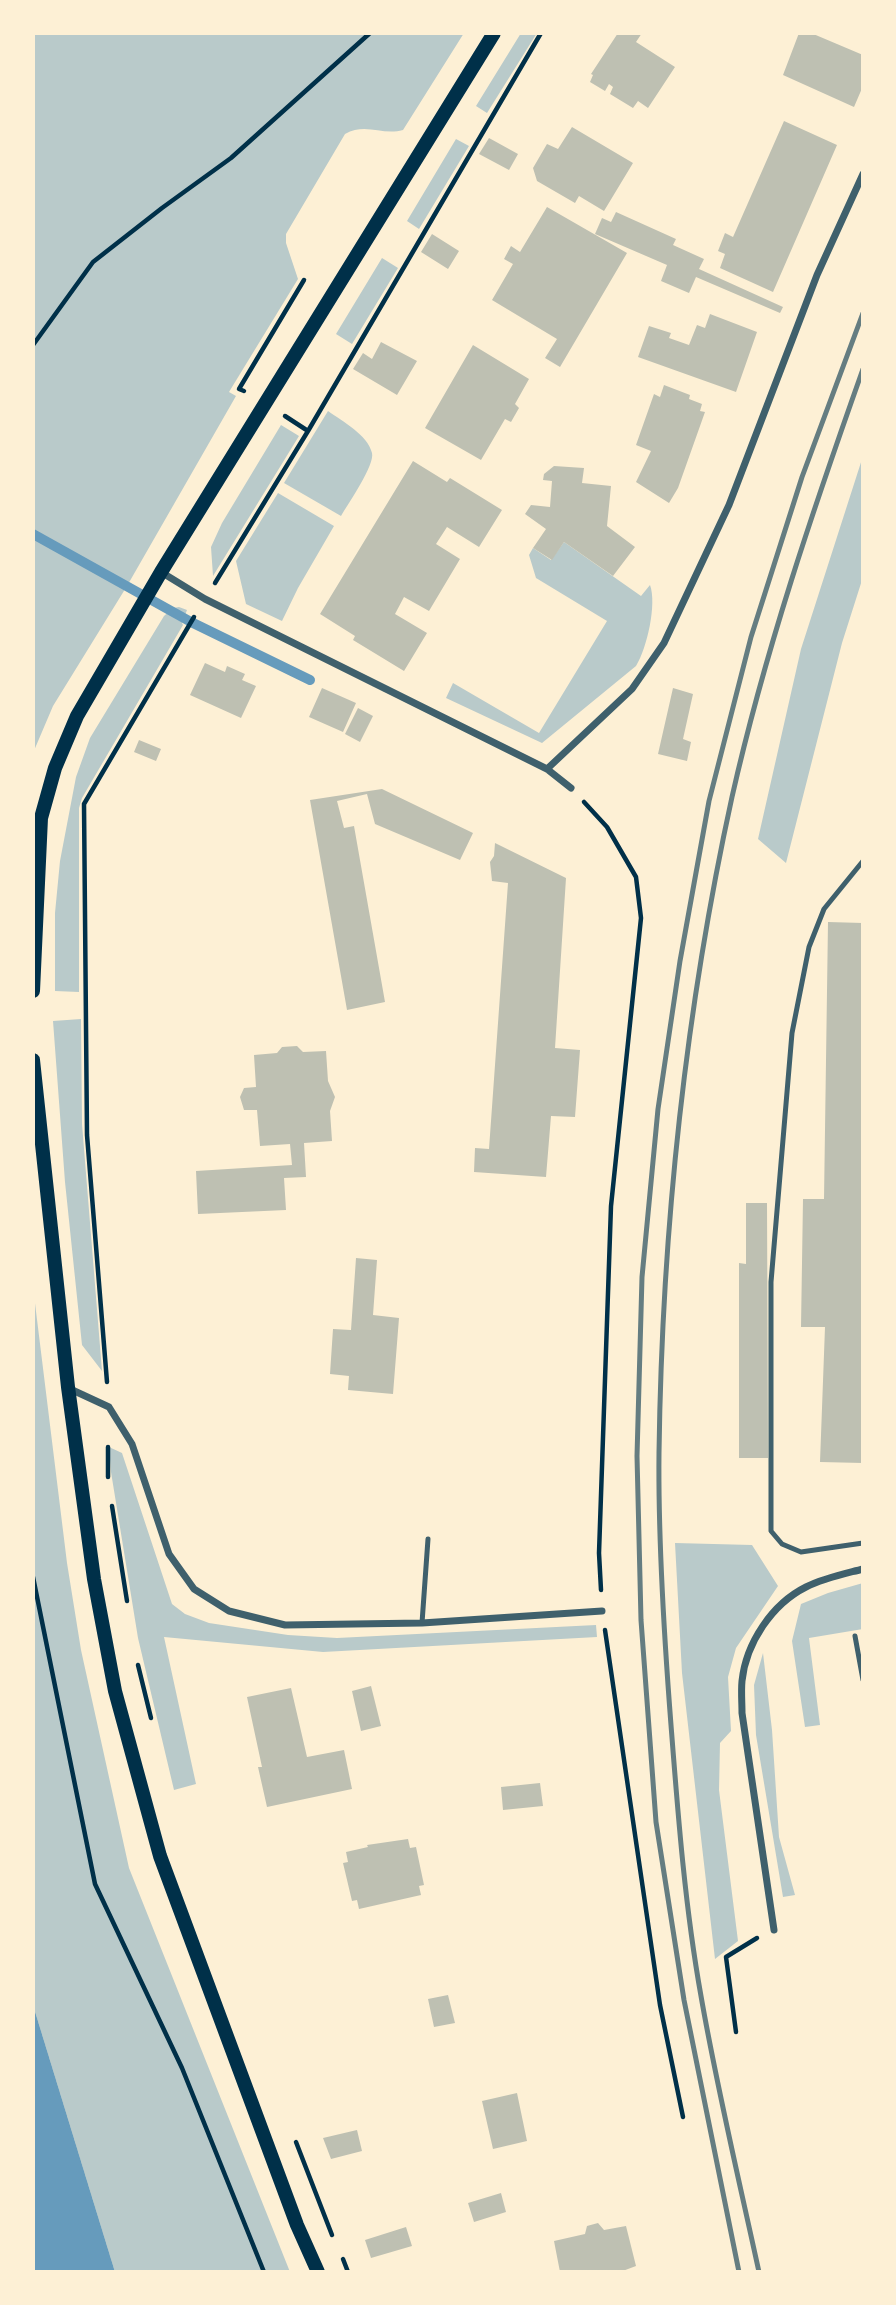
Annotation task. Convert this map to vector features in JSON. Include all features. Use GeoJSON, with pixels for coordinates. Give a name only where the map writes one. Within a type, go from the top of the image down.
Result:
{"type":"FeatureCollection","features":[{"type":"Feature","properties":{"kind":"main road"},"geometry":{"type":"LineString","coordinates":[[33,991],[41,818],[55,768],[77,716],[161,572],[494,33]]}},
{"type":"Feature","properties":{"kind":"main road"},"geometry":{"type":"LineString","coordinates":[[33,1060],[68,1388],[94,1579],[115,1691],[160,1856],[292,2213],[318,2272]]}},
{"type":"Feature","properties":{"kind":"street"},"geometry":{"type":"LineString","coordinates":[[547,769],[632,689],[664,643],[729,505],[817,275],[863,174]]}},
{"type":"Feature","properties":{"kind":"street"},"geometry":{"type":"LineString","coordinates":[[161,572],[205,599],[547,769],[571,788]]}},
{"type":"Feature","properties":{"kind":"street"},"geometry":{"type":"LineString","coordinates":[[68,1388],[108,1407],[132,1444],[169,1554],[194,1589],[229,1611],[285,1625],[422,1623],[603,1611]]}},
{"type":"Feature","properties":{"kind":"street"},"geometry":{"type":"LineString","coordinates":[[774,1930],[743,1713],[742,1682],[747,1655],[768,1618],[789,1597],[807,1586],[863,1569]]}},
{"type":"Feature","properties":{"kind":"lane"},"geometry":{"type":"LineString","coordinates":[[863,861],[824,909],[809,947],[792,1033],[771,1282],[771,1531],[782,1544],[801,1552],[863,1543]]}},
{"type":"Feature","properties":{"kind":"lane"},"geometry":{"type":"LineString","coordinates":[[422,1623],[428,1539]]}},
{"type":"Feature","properties":{"kind":"lane"},"geometry":{"type":"LineString","coordinates":[[855,1636],[863,1680]]}},
{"type":"Feature","properties":{"kind":"path"},"geometry":{"type":"LineString","coordinates":[[33,345],[93,262],[231,158],[370,33]]}},
{"type":"Feature","properties":{"kind":"path"},"geometry":{"type":"LineString","coordinates":[[110,1488],[108,1407],[87,1135],[84,804],[308,431]]}},
{"type":"Feature","properties":{"kind":"path"},"geometry":{"type":"LineString","coordinates":[[571,788],[607,827],[636,877],[641,918],[611,1206],[599,1553],[603,1611],[660,2005],[683,2117]]}},
{"type":"Feature","properties":{"kind":"path"},"geometry":{"type":"LineString","coordinates":[[112,1502],[128,1612]]}},
{"type":"Feature","properties":{"kind":"path"},"geometry":{"type":"LineString","coordinates":[[33,1577],[95,1884],[182,2068],[264,2272]]}},
{"type":"Feature","properties":{"kind":"path"},"geometry":{"type":"LineString","coordinates":[[136,1653],[152,1718]]}},
{"type":"Feature","properties":{"kind":"path"},"geometry":{"type":"LineString","coordinates":[[736,2032],[726,1957],[774,1930]]}},
{"type":"Feature","properties":{"kind":"path"},"geometry":{"type":"LineString","coordinates":[[292,2132],[348,2272]]}},
{"type":"Feature","properties":{"kind":"shaded area"},"geometry":{"type":"Polygon","coordinates":[[[33,33],[464,33],[403,130],[360,129],[345,134],[286,234],[286,243],[298,279],[229,392],[236,396],[127,586],[53,706],[33,753],[33,33]]]}},
{"type":"Feature","properties":{"kind":"shaded area"},"geometry":{"type":"Polygon","coordinates":[[[521,33],[537,33],[487,113],[476,106],[521,33]]]}},
{"type":"Feature","properties":{"kind":"shaded area"},"geometry":{"type":"Polygon","coordinates":[[[456,139],[469,146],[419,229],[407,221],[456,139]]]}},
{"type":"Feature","properties":{"kind":"shaded area"},"geometry":{"type":"Polygon","coordinates":[[[382,258],[398,268],[352,344],[336,334],[382,258]]]}},
{"type":"Feature","properties":{"kind":"shaded area"},"geometry":{"type":"Polygon","coordinates":[[[328,411],[360,434],[372,453],[365,475],[341,516],[284,483],[328,411]]]}},
{"type":"Feature","properties":{"kind":"shaded area"},"geometry":{"type":"Polygon","coordinates":[[[281,425],[299,436],[213,576],[211,547],[222,523],[281,425]]]}},
{"type":"Feature","properties":{"kind":"shaded area"},"geometry":{"type":"Polygon","coordinates":[[[863,456],[863,577],[842,643],[786,863],[758,839],[801,649],[863,456]]]}},
{"type":"Feature","properties":{"kind":"shaded area"},"geometry":{"type":"Polygon","coordinates":[[[278,493],[334,526],[282,621],[246,604],[236,561],[278,493]]]}},
{"type":"Feature","properties":{"kind":"shaded area"},"geometry":{"type":"Polygon","coordinates":[[[564,542],[641,596],[650,585],[652,614],[636,666],[542,743],[446,698],[453,683],[539,733],[607,621],[536,578],[529,555],[533,548],[551,560],[564,542]]]}},
{"type":"Feature","properties":{"kind":"shaded area"},"geometry":{"type":"Polygon","coordinates":[[[173,608],[187,610],[183,625],[82,798],[79,808],[79,992],[55,991],[55,913],[60,861],[76,777],[90,738],[164,616],[173,608]]]}},
{"type":"Feature","properties":{"kind":"shaded area"},"geometry":{"type":"Polygon","coordinates":[[[81,1019],[82,1124],[102,1371],[82,1345],[65,1182],[53,1021],[81,1019]]]}},
{"type":"Feature","properties":{"kind":"shaded area"},"geometry":{"type":"Polygon","coordinates":[[[33,1287],[67,1563],[81,1650],[129,1868],[290,2272],[115,2272],[33,2005],[33,1287]]]}},
{"type":"Feature","properties":{"kind":"shaded area"},"geometry":{"type":"Polygon","coordinates":[[[109,1447],[122,1453],[172,1604],[185,1614],[209,1623],[288,1635],[337,1638],[596,1625],[597,1637],[323,1652],[164,1637],[196,1784],[174,1790],[138,1638],[109,1447]]]}},
{"type":"Feature","properties":{"kind":"shaded area"},"geometry":{"type":"Polygon","coordinates":[[[675,1543],[752,1545],[778,1586],[736,1648],[728,1677],[731,1731],[720,1743],[719,1790],[738,1941],[715,1959],[682,1673],[675,1543]]]}},
{"type":"Feature","properties":{"kind":"shaded area"},"geometry":{"type":"Polygon","coordinates":[[[863,1583],[863,1629],[809,1638],[820,1725],[805,1727],[792,1641],[801,1604],[863,1583]]]}},
{"type":"Feature","properties":{"kind":"shaded area"},"geometry":{"type":"Polygon","coordinates":[[[763,1653],[772,1730],[779,1837],[795,1895],[783,1897],[756,1735],[754,1685],[763,1653]]]}},
{"type":"Feature","properties":{"kind":"water"},"geometry":{"type":"Polygon","coordinates":[[[33,2005],[115,2272],[33,2272],[33,2005]]]}},
{"type":"Feature","properties":{"kind":"building"},"geometry":{"type":"Polygon","coordinates":[[[618,33],[642,33],[636,42],[675,67],[648,108],[638,101],[633,108],[610,94],[613,87],[609,84],[605,91],[590,82],[593,75],[591,74],[618,33]]]}},
{"type":"Feature","properties":{"kind":"building"},"geometry":{"type":"Polygon","coordinates":[[[799,33],[811,33],[863,55],[863,86],[854,107],[783,75],[799,33]]]}},
{"type":"Feature","properties":{"kind":"building"},"geometry":{"type":"Polygon","coordinates":[[[784,121],[837,145],[773,292],[720,268],[725,254],[718,251],[725,233],[733,237],[784,121]]]}},
{"type":"Feature","properties":{"kind":"building"},"geometry":{"type":"Polygon","coordinates":[[[572,127],[633,163],[604,211],[579,196],[575,203],[537,181],[533,168],[547,144],[558,149],[572,127]]]}},
{"type":"Feature","properties":{"kind":"building"},"geometry":{"type":"Polygon","coordinates":[[[489,138],[518,154],[509,170],[479,154],[489,138]]]}},
{"type":"Feature","properties":{"kind":"building"},"geometry":{"type":"Polygon","coordinates":[[[547,207],[627,253],[560,367],[545,358],[557,339],[492,300],[513,264],[504,259],[511,246],[520,252],[547,207]]]}},
{"type":"Feature","properties":{"kind":"building"},"geometry":{"type":"Polygon","coordinates":[[[616,212],[676,239],[673,245],[704,259],[699,269],[783,307],[780,313],[696,277],[689,293],[661,281],[667,265],[595,234],[602,218],[611,222],[616,212]]]}},
{"type":"Feature","properties":{"kind":"building"},"geometry":{"type":"Polygon","coordinates":[[[432,234],[459,251],[448,269],[421,252],[432,234]]]}},
{"type":"Feature","properties":{"kind":"building"},"geometry":{"type":"Polygon","coordinates":[[[710,314],[757,332],[736,392],[638,357],[649,326],[671,333],[669,338],[689,345],[697,325],[705,328],[710,314]]]}},
{"type":"Feature","properties":{"kind":"building"},"geometry":{"type":"Polygon","coordinates":[[[381,342],[417,361],[397,395],[353,369],[363,353],[372,359],[381,342]]]}},
{"type":"Feature","properties":{"kind":"building"},"geometry":{"type":"Polygon","coordinates":[[[473,345],[529,379],[515,404],[519,408],[511,422],[505,419],[481,460],[425,428],[473,345]]]}},
{"type":"Feature","properties":{"kind":"building"},"geometry":{"type":"Polygon","coordinates":[[[664,385],[690,395],[689,399],[702,404],[700,411],[705,412],[678,488],[669,503],[636,482],[651,451],[636,445],[654,394],[660,397],[664,385]]]}},
{"type":"Feature","properties":{"kind":"building"},"geometry":{"type":"Polygon","coordinates":[[[413,461],[447,482],[450,478],[502,510],[479,547],[447,527],[436,544],[460,559],[429,611],[404,597],[395,614],[427,633],[404,671],[353,640],[355,636],[320,614],[413,461]]]}},
{"type":"Feature","properties":{"kind":"building"},"geometry":{"type":"Polygon","coordinates":[[[554,466],[584,468],[582,483],[611,486],[607,526],[635,547],[613,576],[564,542],[552,560],[533,548],[546,529],[525,514],[531,505],[550,507],[552,481],[543,480],[544,474],[554,466]]]}},
{"type":"Feature","properties":{"kind":"building"},"geometry":{"type":"Polygon","coordinates":[[[205,663],[225,672],[227,666],[245,674],[242,680],[256,686],[241,718],[190,695],[205,663]]]}},
{"type":"Feature","properties":{"kind":"building"},"geometry":{"type":"Polygon","coordinates":[[[322,688],[356,703],[343,732],[309,717],[322,688]]]}},
{"type":"Feature","properties":{"kind":"building"},"geometry":{"type":"Polygon","coordinates":[[[673,688],[693,694],[683,739],[691,742],[687,761],[658,754],[673,688]]]}},
{"type":"Feature","properties":{"kind":"building"},"geometry":{"type":"Polygon","coordinates":[[[358,708],[373,716],[360,742],[345,734],[358,708]]]}},
{"type":"Feature","properties":{"kind":"building"},"geometry":{"type":"Polygon","coordinates":[[[139,740],[161,749],[156,761],[134,752],[139,740]]]}},
{"type":"Feature","properties":{"kind":"building"},"geometry":{"type":"Polygon","coordinates":[[[382,789],[473,833],[460,860],[375,824],[367,794],[337,801],[344,828],[354,826],[385,1002],[347,1010],[310,800],[382,789]]]}},
{"type":"Feature","properties":{"kind":"building"},"geometry":{"type":"Polygon","coordinates":[[[495,843],[566,878],[555,1048],[580,1050],[575,1117],[551,1116],[546,1177],[474,1172],[475,1148],[489,1149],[508,883],[492,881],[490,862],[494,856],[495,843]]]}},
{"type":"Feature","properties":{"kind":"building"},"geometry":{"type":"Polygon","coordinates":[[[828,922],[863,923],[863,1463],[820,1462],[825,1327],[801,1327],[803,1199],[824,1199],[828,922]]]}},
{"type":"Feature","properties":{"kind":"building"},"geometry":{"type":"Polygon","coordinates":[[[297,1046],[303,1052],[326,1051],[328,1081],[335,1097],[330,1111],[332,1141],[304,1143],[306,1177],[284,1178],[286,1210],[198,1214],[196,1171],[292,1165],[290,1144],[260,1146],[257,1110],[244,1110],[240,1097],[244,1088],[256,1087],[254,1055],[277,1053],[282,1047],[297,1046]]]}},
{"type":"Feature","properties":{"kind":"building"},"geometry":{"type":"Polygon","coordinates":[[[746,1203],[767,1203],[768,1458],[739,1458],[739,1263],[746,1264],[746,1203]]]}},
{"type":"Feature","properties":{"kind":"building"},"geometry":{"type":"Polygon","coordinates":[[[356,1258],[377,1260],[373,1315],[399,1318],[393,1394],[348,1390],[349,1376],[330,1374],[333,1329],[351,1330],[356,1258]]]}},
{"type":"Feature","properties":{"kind":"building"},"geometry":{"type":"Polygon","coordinates":[[[371,1686],[381,1726],[361,1731],[352,1691],[371,1686]]]}},
{"type":"Feature","properties":{"kind":"building"},"geometry":{"type":"Polygon","coordinates":[[[291,1688],[307,1757],[344,1750],[352,1789],[267,1807],[258,1767],[262,1767],[247,1697],[291,1688]]]}},
{"type":"Feature","properties":{"kind":"building"},"geometry":{"type":"Polygon","coordinates":[[[540,1783],[543,1806],[503,1810],[501,1787],[540,1783]]]}},
{"type":"Feature","properties":{"kind":"building"},"geometry":{"type":"Polygon","coordinates":[[[408,1839],[410,1848],[416,1847],[424,1885],[419,1886],[421,1895],[359,1909],[357,1900],[352,1901],[343,1863],[348,1862],[346,1852],[368,1847],[367,1845],[408,1839]]]}},
{"type":"Feature","properties":{"kind":"building"},"geometry":{"type":"Polygon","coordinates":[[[448,1995],[455,2023],[434,2027],[428,1999],[448,1995]]]}},
{"type":"Feature","properties":{"kind":"building"},"geometry":{"type":"Polygon","coordinates":[[[517,2093],[527,2141],[493,2149],[482,2101],[517,2093]]]}},
{"type":"Feature","properties":{"kind":"building"},"geometry":{"type":"Polygon","coordinates":[[[357,2130],[362,2151],[331,2159],[323,2138],[357,2130]]]}},
{"type":"Feature","properties":{"kind":"building"},"geometry":{"type":"Polygon","coordinates":[[[501,2193],[506,2212],[474,2222],[468,2203],[501,2193]]]}},
{"type":"Feature","properties":{"kind":"building"},"geometry":{"type":"Polygon","coordinates":[[[598,2223],[604,2230],[626,2226],[636,2266],[620,2272],[560,2272],[554,2241],[585,2234],[587,2226],[598,2223]]]}},
{"type":"Feature","properties":{"kind":"building"},"geometry":{"type":"Polygon","coordinates":[[[406,2227],[412,2246],[371,2258],[365,2240],[406,2227]]]}},
{"type":"Feature","properties":{"kind":"waterway"},"geometry":{"type":"LineString","coordinates":[[33,534],[191,622],[310,680]]}},
{"type":"Feature","properties":{"kind":"railway"},"geometry":{"type":"LineString","coordinates":[[739,2272],[684,2000],[656,1822],[641,1620],[637,1456],[642,1277],[658,1109],[680,961],[709,801],[751,637],[802,477],[863,313]]}},
{"type":"Feature","properties":{"kind":"railway"},"geometry":{"type":"LineString","coordinates":[[759,2272],[701,1996],[679,1827],[659,1521],[665,1288],[689,1041],[715,878],[732,797],[759,688],[791,581],[863,369]]}}]}
